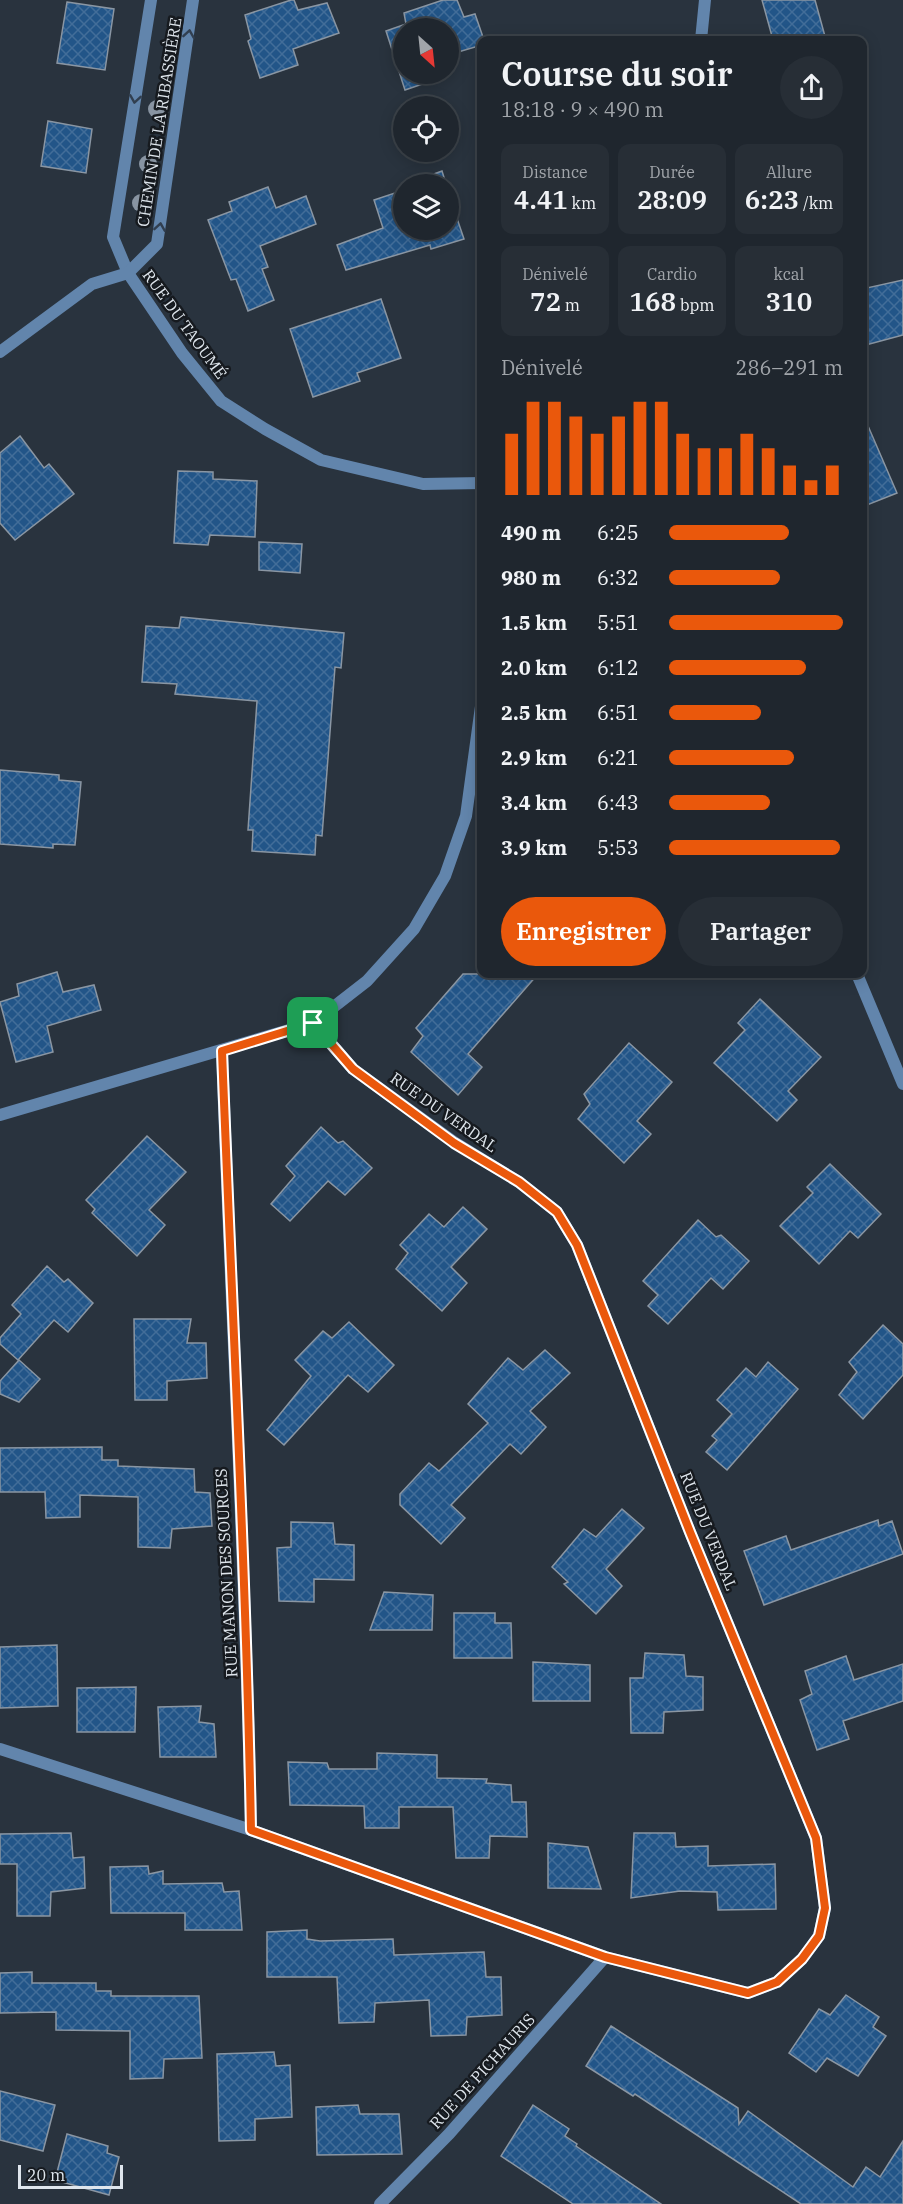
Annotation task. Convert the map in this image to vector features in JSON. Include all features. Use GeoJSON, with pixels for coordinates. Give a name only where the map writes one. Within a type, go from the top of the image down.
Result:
{"type":"FeatureCollection","features":[{"type":"Feature","properties":{"kind":"street","name":"CHEMIN DE LA RIBASSIÈRE"},"geometry":{"type":"LineString","coordinates":[[128,273],[113,237],[151,0]]}},
{"type":"Feature","properties":{"kind":"street","name":"CHEMIN DE LA RIBASSIÈRE"},"geometry":{"type":"LineString","coordinates":[[0,352],[93,284],[128,273],[157,244],[193,0]]}},
{"type":"Feature","properties":{"kind":"street"},"geometry":{"type":"LineString","coordinates":[[701,36],[705,0]]}},
{"type":"Feature","properties":{"kind":"street","name":"RUE DU TAOUMÉ"},"geometry":{"type":"LineString","coordinates":[[128,273],[182,353],[221,401],[266,429],[321,460],[423,484],[477,483]]}},
{"type":"Feature","properties":{"kind":"street"},"geometry":{"type":"LineString","coordinates":[[0,1115],[313,1023],[367,981],[414,929],[445,876],[466,816],[477,736]]}},
{"type":"Feature","properties":{"kind":"street"},"geometry":{"type":"LineString","coordinates":[[859,978],[903,1084]]}},
{"type":"Feature","properties":{"kind":"street","name":"RUE DU VERDAL"},"geometry":{"type":"LineString","coordinates":[[251,1830],[605,1957],[748,1993],[777,1982],[802,1959],[819,1936],[825,1908],[816,1838],[690,1532],[577,1245],[557,1212],[519,1182],[454,1143],[353,1069],[313,1023]]}},
{"type":"Feature","properties":{"kind":"street","name":"RUE MANON DES SOURCES"},"geometry":{"type":"LineString","coordinates":[[222,1051],[235,1417],[247,1616],[251,1830]]}},
{"type":"Feature","properties":{"kind":"street"},"geometry":{"type":"LineString","coordinates":[[0,1749],[251,1830]]}},
{"type":"Feature","properties":{"kind":"street","name":"RUE DE PICHAURIS"},"geometry":{"type":"LineString","coordinates":[[380,2204],[449,2134],[605,1957]]}},
{"type":"Feature","properties":{"kind":"building"},"geometry":{"type":"Polygon","coordinates":[[[294,0],[298,10],[327,3],[339,33],[293,49],[298,65],[260,78],[248,41],[251,39],[245,15],[294,0]]]}},
{"type":"Feature","properties":{"kind":"building"},"geometry":{"type":"Polygon","coordinates":[[[443,0],[457,0],[464,17],[475,14],[483,36],[477,36],[477,46],[459,52],[459,18],[405,18],[404,13],[443,0]]]}},
{"type":"Feature","properties":{"kind":"building"},"geometry":{"type":"Polygon","coordinates":[[[762,0],[815,0],[825,36],[772,36],[762,0]]]}},
{"type":"Feature","properties":{"kind":"building"},"geometry":{"type":"Polygon","coordinates":[[[67,2],[114,9],[105,70],[57,63],[67,2]]]}},
{"type":"Feature","properties":{"kind":"building"},"geometry":{"type":"Polygon","coordinates":[[[393,29],[393,53],[386,31],[393,29]]]}},
{"type":"Feature","properties":{"kind":"building"},"geometry":{"type":"Polygon","coordinates":[[[403,84],[422,84],[405,90],[403,84]]]}},
{"type":"Feature","properties":{"kind":"building"},"geometry":{"type":"Polygon","coordinates":[[[48,121],[92,129],[86,173],[41,166],[48,121]]]}},
{"type":"Feature","properties":{"kind":"building"},"geometry":{"type":"Polygon","coordinates":[[[268,187],[276,208],[306,196],[316,224],[260,246],[268,267],[262,269],[274,300],[248,311],[236,279],[231,280],[208,220],[232,211],[229,202],[268,187]]]}},
{"type":"Feature","properties":{"kind":"building"},"geometry":{"type":"Polygon","coordinates":[[[393,194],[393,240],[459,240],[459,224],[464,239],[431,249],[430,245],[346,270],[337,245],[383,228],[374,200],[393,194]]]}},
{"type":"Feature","properties":{"kind":"building"},"geometry":{"type":"Polygon","coordinates":[[[903,280],[903,335],[867,345],[867,288],[903,280]]]}},
{"type":"Feature","properties":{"kind":"building"},"geometry":{"type":"Polygon","coordinates":[[[381,299],[401,358],[357,373],[360,381],[313,397],[290,329],[381,299]]]}},
{"type":"Feature","properties":{"kind":"building"},"geometry":{"type":"Polygon","coordinates":[[[867,424],[897,493],[867,505],[867,424]]]}},
{"type":"Feature","properties":{"kind":"building"},"geometry":{"type":"Polygon","coordinates":[[[20,436],[44,468],[49,464],[74,494],[15,540],[0,523],[0,453],[20,436]]]}},
{"type":"Feature","properties":{"kind":"building"},"geometry":{"type":"Polygon","coordinates":[[[178,471],[213,472],[213,479],[257,481],[255,537],[210,535],[208,545],[174,543],[178,471]]]}},
{"type":"Feature","properties":{"kind":"building"},"geometry":{"type":"Polygon","coordinates":[[[259,542],[302,544],[300,573],[259,570],[259,542]]]}},
{"type":"Feature","properties":{"kind":"building"},"geometry":{"type":"Polygon","coordinates":[[[181,617],[344,633],[341,668],[335,667],[322,836],[316,835],[315,855],[252,851],[253,830],[248,830],[257,701],[175,694],[177,684],[142,682],[146,626],[179,628],[181,617]]]}},
{"type":"Feature","properties":{"kind":"building"},"geometry":{"type":"Polygon","coordinates":[[[0,770],[59,775],[59,780],[81,782],[75,845],[53,844],[53,848],[0,844],[0,770]]]}},
{"type":"Feature","properties":{"kind":"building"},"geometry":{"type":"Polygon","coordinates":[[[57,972],[63,992],[94,985],[101,1010],[47,1026],[53,1052],[16,1062],[0,1002],[19,996],[17,984],[57,972]]]}},
{"type":"Feature","properties":{"kind":"building"},"geometry":{"type":"Polygon","coordinates":[[[463,974],[477,974],[477,978],[534,978],[468,1054],[482,1067],[458,1095],[411,1052],[423,1036],[416,1028],[463,974]]]}},
{"type":"Feature","properties":{"kind":"building"},"geometry":{"type":"Polygon","coordinates":[[[760,999],[821,1057],[788,1091],[797,1100],[777,1121],[714,1063],[745,1030],[738,1023],[760,999]]]}},
{"type":"Feature","properties":{"kind":"building"},"geometry":{"type":"Polygon","coordinates":[[[629,1043],[672,1082],[637,1121],[651,1134],[624,1163],[578,1119],[590,1104],[584,1094],[629,1043]]]}},
{"type":"Feature","properties":{"kind":"building"},"geometry":{"type":"Polygon","coordinates":[[[321,1127],[338,1143],[343,1141],[372,1168],[345,1195],[328,1181],[290,1221],[271,1204],[295,1176],[286,1166],[321,1127]]]}},
{"type":"Feature","properties":{"kind":"building"},"geometry":{"type":"Polygon","coordinates":[[[147,1136],[186,1172],[149,1210],[165,1225],[137,1256],[92,1213],[95,1209],[86,1200],[147,1136]]]}},
{"type":"Feature","properties":{"kind":"building"},"geometry":{"type":"Polygon","coordinates":[[[830,1164],[881,1214],[858,1238],[850,1231],[819,1264],[780,1226],[813,1193],[807,1187],[830,1164]]]}},
{"type":"Feature","properties":{"kind":"building"},"geometry":{"type":"Polygon","coordinates":[[[463,1207],[487,1229],[451,1267],[467,1283],[442,1311],[396,1269],[408,1253],[400,1245],[429,1214],[444,1227],[463,1207]]]}},
{"type":"Feature","properties":{"kind":"building"},"geometry":{"type":"Polygon","coordinates":[[[698,1220],[716,1237],[721,1235],[749,1261],[723,1289],[711,1278],[668,1324],[648,1306],[658,1295],[643,1281],[698,1220]]]}},
{"type":"Feature","properties":{"kind":"building"},"geometry":{"type":"Polygon","coordinates":[[[47,1266],[64,1282],[68,1279],[93,1303],[68,1332],[54,1320],[18,1360],[0,1344],[0,1338],[21,1314],[12,1305],[47,1266]]]}},
{"type":"Feature","properties":{"kind":"building"},"geometry":{"type":"Polygon","coordinates":[[[134,1319],[191,1319],[187,1343],[206,1343],[207,1378],[167,1381],[167,1400],[135,1400],[134,1319]]]}},
{"type":"Feature","properties":{"kind":"building"},"geometry":{"type":"Polygon","coordinates":[[[349,1322],[394,1365],[368,1392],[348,1375],[284,1445],[267,1430],[311,1376],[295,1360],[323,1331],[332,1338],[349,1322]]]}},
{"type":"Feature","properties":{"kind":"building"},"geometry":{"type":"Polygon","coordinates":[[[883,1325],[903,1344],[903,1375],[863,1419],[839,1395],[857,1372],[849,1362],[883,1325]]]}},
{"type":"Feature","properties":{"kind":"building"},"geometry":{"type":"Polygon","coordinates":[[[545,1350],[570,1373],[530,1411],[546,1427],[521,1454],[510,1444],[451,1505],[465,1518],[441,1544],[400,1505],[400,1494],[429,1463],[439,1471],[488,1423],[468,1404],[508,1358],[523,1370],[545,1350]]]}},
{"type":"Feature","properties":{"kind":"building"},"geometry":{"type":"Polygon","coordinates":[[[19,1360],[40,1379],[19,1402],[0,1394],[0,1381],[19,1360]]]}},
{"type":"Feature","properties":{"kind":"building"},"geometry":{"type":"Polygon","coordinates":[[[768,1362],[798,1389],[727,1470],[706,1452],[717,1440],[712,1436],[732,1414],[717,1400],[746,1368],[756,1377],[768,1362]]]}},
{"type":"Feature","properties":{"kind":"building"},"geometry":{"type":"Polygon","coordinates":[[[102,1447],[102,1460],[118,1460],[118,1466],[194,1469],[195,1492],[210,1493],[212,1526],[172,1529],[170,1548],[138,1547],[138,1497],[80,1495],[80,1517],[46,1518],[45,1492],[0,1492],[0,1448],[102,1447]]]}},
{"type":"Feature","properties":{"kind":"building"},"geometry":{"type":"Polygon","coordinates":[[[622,1509],[644,1528],[606,1569],[622,1586],[596,1614],[564,1584],[568,1582],[552,1567],[584,1529],[596,1537],[622,1509]]]}},
{"type":"Feature","properties":{"kind":"building"},"geometry":{"type":"Polygon","coordinates":[[[878,1520],[879,1526],[892,1521],[903,1554],[764,1605],[744,1551],[786,1536],[791,1550],[878,1520]]]}},
{"type":"Feature","properties":{"kind":"building"},"geometry":{"type":"Polygon","coordinates":[[[291,1522],[333,1523],[335,1544],[354,1545],[354,1580],[314,1579],[314,1602],[279,1601],[277,1548],[291,1547],[291,1522]]]}},
{"type":"Feature","properties":{"kind":"building"},"geometry":{"type":"Polygon","coordinates":[[[384,1592],[433,1595],[432,1630],[370,1630],[384,1592]]]}},
{"type":"Feature","properties":{"kind":"building"},"geometry":{"type":"Polygon","coordinates":[[[454,1613],[495,1613],[495,1623],[511,1623],[512,1658],[454,1658],[454,1613]]]}},
{"type":"Feature","properties":{"kind":"building"},"geometry":{"type":"Polygon","coordinates":[[[57,1645],[58,1706],[0,1708],[0,1647],[57,1645]]]}},
{"type":"Feature","properties":{"kind":"building"},"geometry":{"type":"Polygon","coordinates":[[[645,1653],[684,1655],[686,1676],[703,1677],[703,1710],[664,1712],[663,1733],[631,1733],[630,1678],[643,1678],[645,1653]]]}},
{"type":"Feature","properties":{"kind":"building"},"geometry":{"type":"Polygon","coordinates":[[[846,1656],[854,1680],[903,1664],[903,1701],[843,1721],[849,1739],[817,1750],[800,1700],[812,1694],[805,1671],[846,1656]]]}},
{"type":"Feature","properties":{"kind":"building"},"geometry":{"type":"Polygon","coordinates":[[[533,1662],[590,1665],[590,1701],[533,1701],[533,1662]]]}},
{"type":"Feature","properties":{"kind":"building"},"geometry":{"type":"Polygon","coordinates":[[[136,1687],[135,1732],[77,1732],[77,1688],[136,1687]]]}},
{"type":"Feature","properties":{"kind":"building"},"geometry":{"type":"Polygon","coordinates":[[[201,1706],[199,1722],[214,1724],[216,1757],[160,1757],[158,1707],[201,1706]]]}},
{"type":"Feature","properties":{"kind":"building"},"geometry":{"type":"Polygon","coordinates":[[[377,1753],[437,1755],[437,1778],[487,1779],[486,1783],[511,1785],[512,1802],[526,1802],[527,1837],[490,1836],[489,1858],[456,1858],[453,1807],[399,1807],[399,1828],[365,1828],[364,1806],[290,1805],[288,1762],[327,1763],[329,1769],[377,1769],[377,1753]]]}},
{"type":"Feature","properties":{"kind":"building"},"geometry":{"type":"Polygon","coordinates":[[[71,1833],[73,1858],[84,1857],[85,1888],[51,1892],[50,1916],[17,1916],[17,1864],[0,1864],[0,1834],[71,1833]]]}},
{"type":"Feature","properties":{"kind":"building"},"geometry":{"type":"Polygon","coordinates":[[[634,1833],[675,1833],[676,1847],[708,1846],[708,1866],[775,1864],[776,1909],[718,1910],[717,1892],[680,1891],[631,1898],[634,1833]]]}},
{"type":"Feature","properties":{"kind":"building"},"geometry":{"type":"Polygon","coordinates":[[[548,1843],[588,1847],[601,1889],[548,1888],[548,1843]]]}},
{"type":"Feature","properties":{"kind":"building"},"geometry":{"type":"Polygon","coordinates":[[[148,1866],[149,1874],[163,1871],[163,1884],[222,1883],[224,1892],[239,1891],[242,1930],[185,1930],[185,1913],[111,1913],[110,1867],[148,1866]]]}},
{"type":"Feature","properties":{"kind":"building"},"geometry":{"type":"Polygon","coordinates":[[[307,1930],[307,1939],[320,1941],[393,1939],[394,1955],[484,1952],[486,1977],[501,1977],[502,2015],[467,2017],[466,2035],[431,2036],[429,2000],[375,2003],[374,2022],[339,2023],[337,1977],[267,1977],[267,1932],[307,1930]]]}},
{"type":"Feature","properties":{"kind":"building"},"geometry":{"type":"Polygon","coordinates":[[[32,1972],[32,1983],[96,1983],[96,1991],[111,1991],[111,1996],[199,1996],[202,2058],[164,2059],[163,2078],[130,2079],[130,2031],[56,2030],[56,2012],[0,2013],[0,1973],[32,1972]]]}},
{"type":"Feature","properties":{"kind":"building"},"geometry":{"type":"Polygon","coordinates":[[[846,1995],[879,2017],[873,2027],[886,2036],[858,2076],[827,2058],[816,2072],[789,2053],[819,2009],[830,2015],[846,1995]]]}},
{"type":"Feature","properties":{"kind":"building"},"geometry":{"type":"Polygon","coordinates":[[[611,2026],[738,2108],[739,2124],[748,2111],[853,2187],[866,2167],[880,2177],[903,2141],[903,2204],[801,2204],[635,2094],[633,2096],[586,2066],[611,2026]]]}},
{"type":"Feature","properties":{"kind":"building"},"geometry":{"type":"Polygon","coordinates":[[[274,2052],[276,2066],[290,2065],[292,2117],[255,2119],[255,2140],[219,2141],[217,2054],[274,2052]]]}},
{"type":"Feature","properties":{"kind":"building"},"geometry":{"type":"Polygon","coordinates":[[[0,2091],[55,2105],[43,2151],[0,2140],[0,2091]]]}},
{"type":"Feature","properties":{"kind":"building"},"geometry":{"type":"Polygon","coordinates":[[[358,2105],[360,2114],[399,2114],[402,2154],[317,2155],[316,2107],[358,2105]]]}},
{"type":"Feature","properties":{"kind":"building"},"geometry":{"type":"Polygon","coordinates":[[[533,2105],[569,2129],[565,2136],[577,2144],[576,2146],[661,2204],[573,2204],[501,2156],[533,2105]]]}},
{"type":"Feature","properties":{"kind":"building"},"geometry":{"type":"Polygon","coordinates":[[[67,2134],[108,2146],[107,2153],[119,2157],[109,2195],[55,2180],[67,2134]]]}},
{"type":"Feature","properties":{"kind":"route"},"geometry":{"type":"LineString","coordinates":[[313,1023],[353,1069],[454,1143],[519,1182],[557,1212],[577,1245],[690,1532],[816,1838],[825,1908],[819,1936],[802,1959],[777,1982],[748,1993],[605,1957],[251,1830],[247,1616],[235,1417],[222,1051],[313,1023]]}}]}
